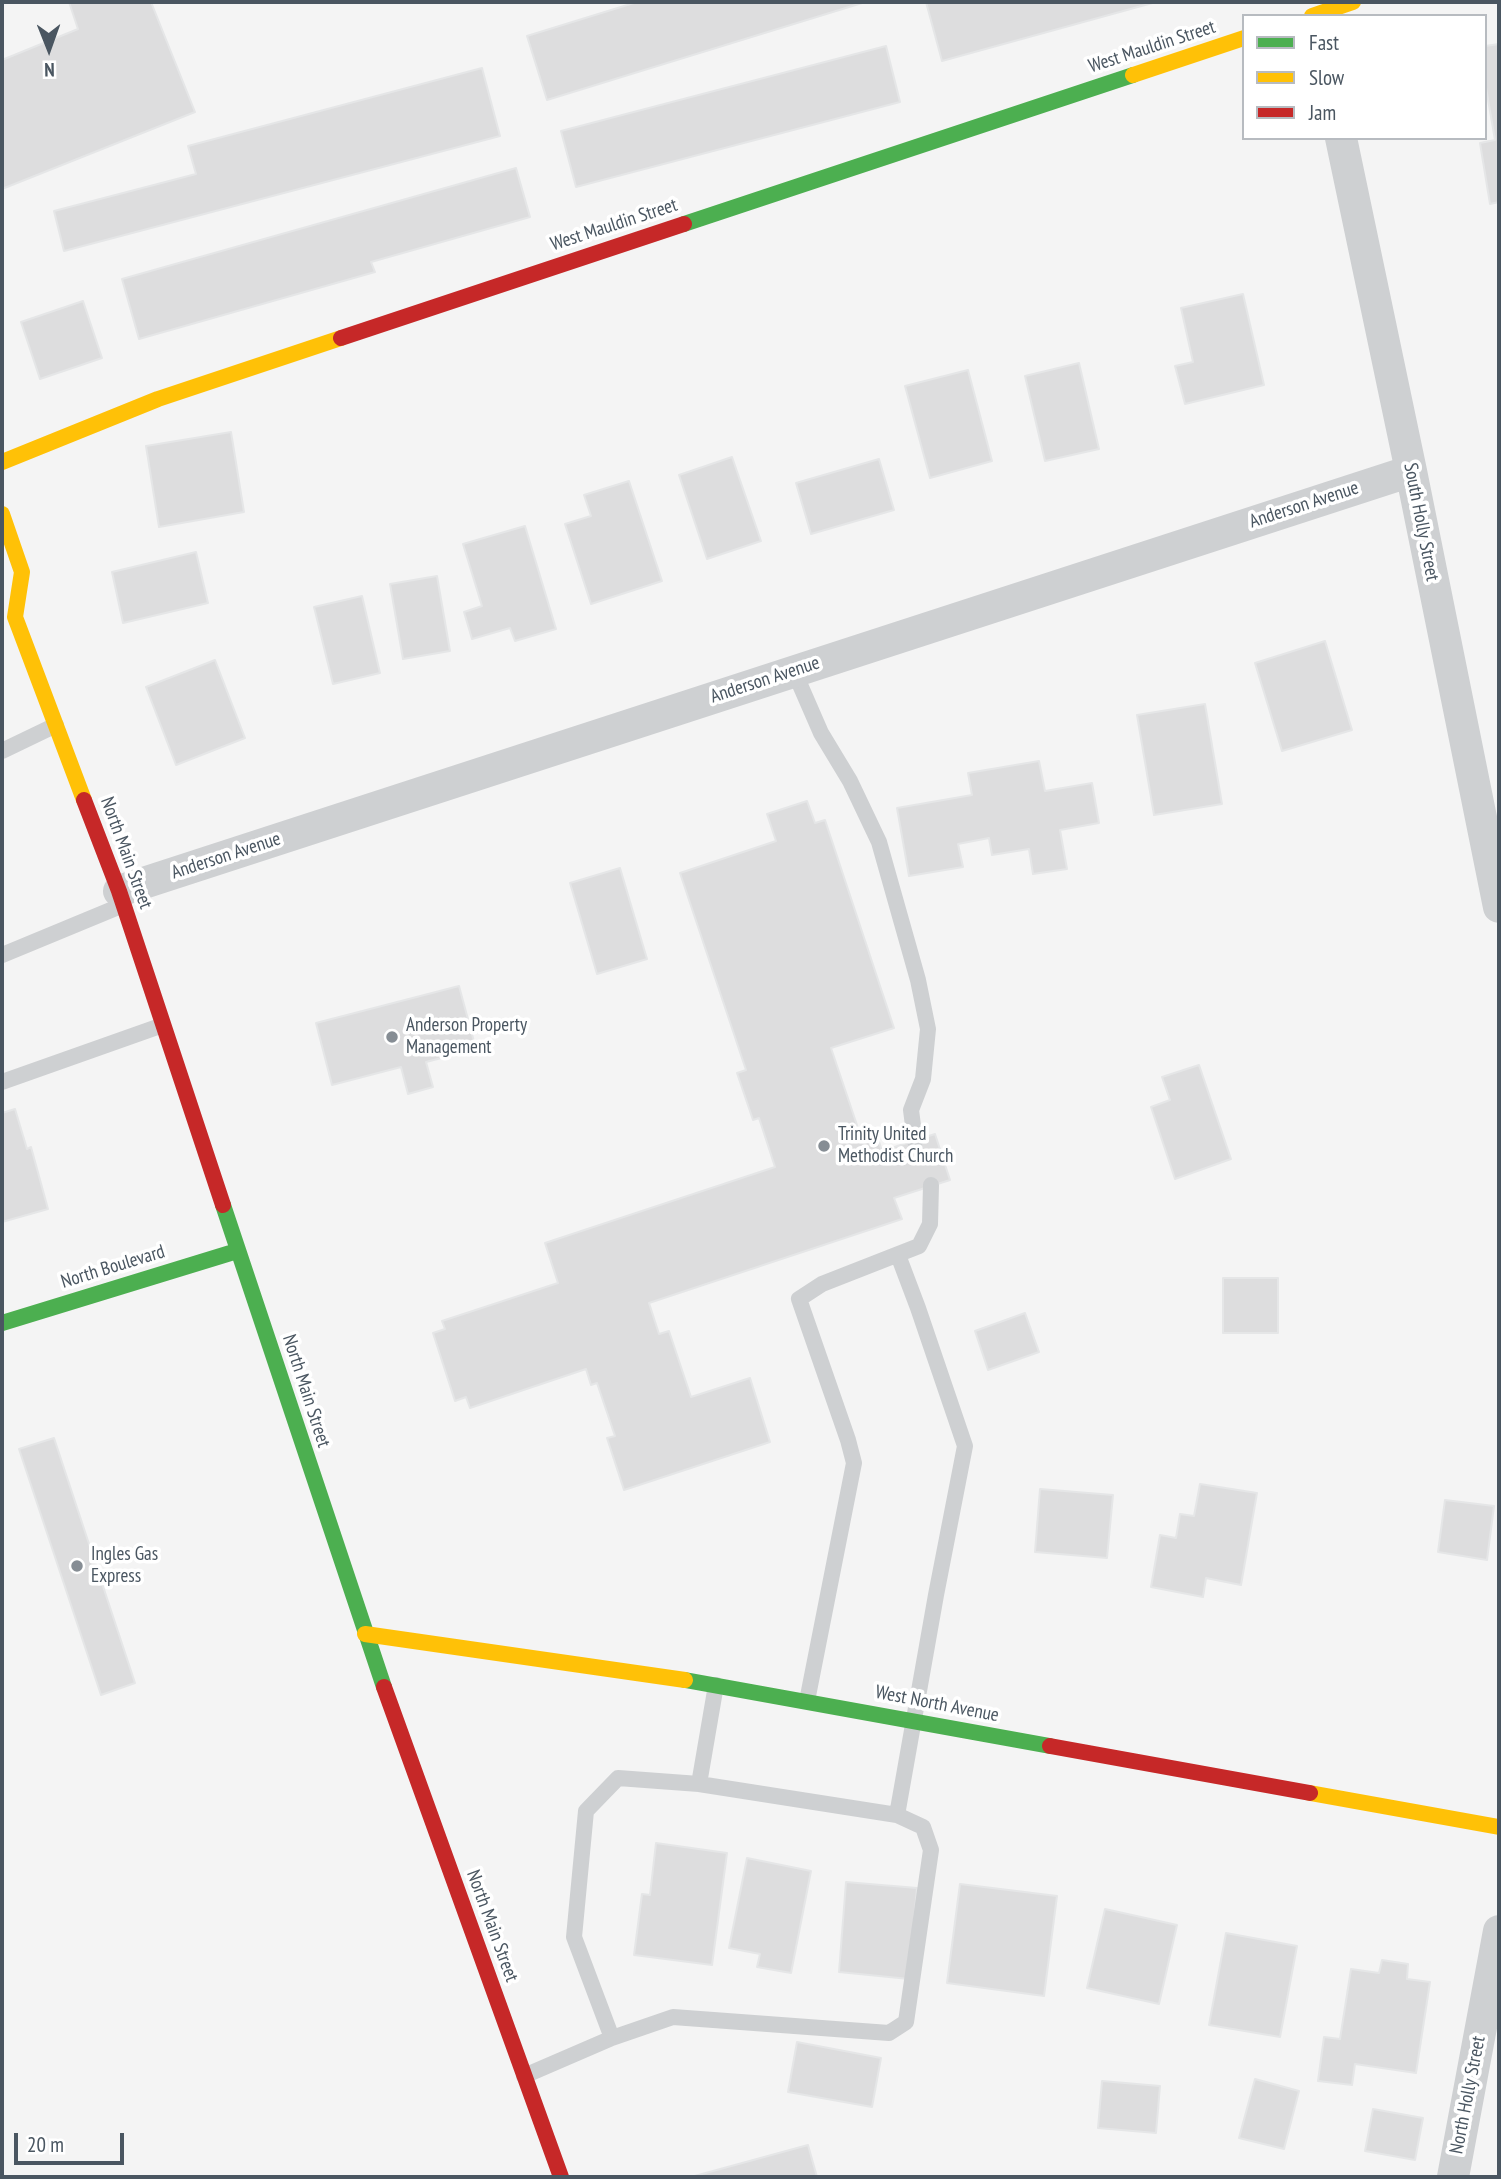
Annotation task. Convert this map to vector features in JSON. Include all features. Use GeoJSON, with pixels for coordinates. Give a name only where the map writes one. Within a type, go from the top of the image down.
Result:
{"type":"FeatureCollection","features":[{"type":"Feature","properties":{"kind":"main road"},"geometry":{"type":"LineString","coordinates":[[1317,14],[1353,2]]}},
{"type":"Feature","properties":{"kind":"main road","name":"West Mauldin Street"},"geometry":{"type":"LineString","coordinates":[[2,462],[158,399],[1242,39]]}},
{"type":"Feature","properties":{"kind":"main road","name":"North Main Street"},"geometry":{"type":"LineString","coordinates":[[2,514],[22,572],[6,616],[56,725],[121,898],[365,1634],[561,2177]]}},
{"type":"Feature","properties":{"kind":"main road","name":"North Boulevard"},"geometry":{"type":"LineString","coordinates":[[2,1323],[237,1251]]}},
{"type":"Feature","properties":{"kind":"main road","name":"West North Avenue"},"geometry":{"type":"LineString","coordinates":[[365,1634],[653,1674],[1499,1827]]}},
{"type":"Feature","properties":{"kind":"street","name":"South Holly Street"},"geometry":{"type":"LineString","coordinates":[[1341,140],[1498,899]]}},
{"type":"Feature","properties":{"kind":"street","name":"Anderson Avenue"},"geometry":{"type":"LineString","coordinates":[[121,898],[794,671],[1411,471]]}},
{"type":"Feature","properties":{"kind":"street","name":"North Holly Street"},"geometry":{"type":"LineString","coordinates":[[1453,2177],[1499,1931]]}},
{"type":"Feature","properties":{"kind":"lane"},"geometry":{"type":"LineString","coordinates":[[794,671],[821,733],[850,781],[879,842],[918,980],[928,1029],[923,1079],[911,1110],[915,1140]]}},
{"type":"Feature","properties":{"kind":"lane"},"geometry":{"type":"LineString","coordinates":[[2,751],[56,725]]}},
{"type":"Feature","properties":{"kind":"lane"},"geometry":{"type":"LineString","coordinates":[[2,955],[121,898]]}},
{"type":"Feature","properties":{"kind":"lane"},"geometry":{"type":"LineString","coordinates":[[2,1082],[163,1025]]}},
{"type":"Feature","properties":{"kind":"lane"},"geometry":{"type":"LineString","coordinates":[[807,1701],[854,1463],[799,1298],[822,1284],[919,1247],[930,1224],[931,1185]]}},
{"type":"Feature","properties":{"kind":"lane"},"geometry":{"type":"LineString","coordinates":[[897,1815],[965,1446],[898,1255]]}},
{"type":"Feature","properties":{"kind":"lane"},"geometry":{"type":"LineString","coordinates":[[699,1784],[716,1685]]}},
{"type":"Feature","properties":{"kind":"lane"},"geometry":{"type":"LineString","coordinates":[[524,2076],[612,2038],[673,2017],[889,2033],[906,2022],[931,1850],[923,1827],[897,1815],[699,1784],[618,1778],[586,1811],[574,1937],[612,2038]]}},
{"type":"Feature","properties":{"kind":"building"},"geometry":{"type":"Polygon","coordinates":[[[69,2],[151,2],[195,112],[2,189],[2,60],[78,29],[69,2]]]}},
{"type":"Feature","properties":{"kind":"building"},"geometry":{"type":"Polygon","coordinates":[[[637,2],[862,3],[547,100],[527,36],[637,2]]]}},
{"type":"Feature","properties":{"kind":"building"},"geometry":{"type":"Polygon","coordinates":[[[926,2],[1156,2],[942,61],[926,2]]]}},
{"type":"Feature","properties":{"kind":"building"},"geometry":{"type":"Polygon","coordinates":[[[1499,44],[1499,202],[1490,204],[1480,143],[1495,140],[1487,94],[1487,46],[1499,44]]]}},
{"type":"Feature","properties":{"kind":"building"},"geometry":{"type":"Polygon","coordinates":[[[886,46],[900,102],[576,187],[561,131],[886,46]]]}},
{"type":"Feature","properties":{"kind":"building"},"geometry":{"type":"Polygon","coordinates":[[[482,68],[500,136],[64,251],[54,211],[196,174],[188,146],[482,68]]]}},
{"type":"Feature","properties":{"kind":"building"},"geometry":{"type":"Polygon","coordinates":[[[516,168],[530,217],[371,262],[375,272],[139,339],[122,279],[516,168]]]}},
{"type":"Feature","properties":{"kind":"building"},"geometry":{"type":"Polygon","coordinates":[[[1243,294],[1264,385],[1185,404],[1175,366],[1193,362],[1181,308],[1243,294]]]}},
{"type":"Feature","properties":{"kind":"building"},"geometry":{"type":"Polygon","coordinates":[[[83,301],[102,358],[40,379],[21,322],[83,301]]]}},
{"type":"Feature","properties":{"kind":"building"},"geometry":{"type":"Polygon","coordinates":[[[1079,363],[1099,449],[1045,461],[1025,376],[1079,363]]]}},
{"type":"Feature","properties":{"kind":"building"},"geometry":{"type":"Polygon","coordinates":[[[968,370],[992,461],[930,478],[905,386],[968,370]]]}},
{"type":"Feature","properties":{"kind":"building"},"geometry":{"type":"Polygon","coordinates":[[[231,432],[244,512],[159,527],[146,446],[231,432]]]}},
{"type":"Feature","properties":{"kind":"building"},"geometry":{"type":"Polygon","coordinates":[[[732,457],[761,541],[707,559],[679,475],[732,457]]]}},
{"type":"Feature","properties":{"kind":"building"},"geometry":{"type":"Polygon","coordinates":[[[879,459],[894,510],[811,534],[796,483],[879,459]]]}},
{"type":"Feature","properties":{"kind":"building"},"geometry":{"type":"Polygon","coordinates":[[[629,481],[662,581],[591,604],[565,524],[591,516],[584,495],[629,481]]]}},
{"type":"Feature","properties":{"kind":"building"},"geometry":{"type":"Polygon","coordinates":[[[525,526],[556,629],[515,641],[510,628],[472,639],[464,612],[482,606],[463,544],[525,526]]]}},
{"type":"Feature","properties":{"kind":"building"},"geometry":{"type":"Polygon","coordinates":[[[196,552],[208,603],[123,623],[112,572],[196,552]]]}},
{"type":"Feature","properties":{"kind":"building"},"geometry":{"type":"Polygon","coordinates":[[[437,576],[450,651],[403,659],[390,584],[437,576]]]}},
{"type":"Feature","properties":{"kind":"building"},"geometry":{"type":"Polygon","coordinates":[[[362,596],[380,673],[333,684],[314,607],[362,596]]]}},
{"type":"Feature","properties":{"kind":"building"},"geometry":{"type":"Polygon","coordinates":[[[1325,641],[1352,730],[1282,751],[1255,663],[1325,641]]]}},
{"type":"Feature","properties":{"kind":"building"},"geometry":{"type":"Polygon","coordinates":[[[215,660],[245,738],[176,765],[146,687],[215,660]]]}},
{"type":"Feature","properties":{"kind":"building"},"geometry":{"type":"Polygon","coordinates":[[[1205,704],[1222,804],[1154,815],[1137,715],[1205,704]]]}},
{"type":"Feature","properties":{"kind":"building"},"geometry":{"type":"Polygon","coordinates":[[[1039,761],[1045,791],[1092,783],[1099,823],[1060,830],[1067,869],[1033,874],[1029,849],[992,855],[989,838],[958,844],[963,867],[909,876],[897,808],[972,795],[968,773],[1039,761]]]}},
{"type":"Feature","properties":{"kind":"building","name":"Trinity United Methodist Church"},"geometry":{"type":"Polygon","coordinates":[[[807,801],[815,823],[825,820],[894,1028],[831,1048],[860,1134],[875,1129],[882,1151],[935,1134],[950,1180],[894,1198],[902,1219],[649,1303],[659,1334],[669,1331],[691,1397],[750,1378],[770,1442],[624,1490],[607,1438],[615,1436],[597,1383],[591,1385],[586,1369],[470,1408],[466,1397],[455,1401],[433,1333],[445,1329],[442,1321],[558,1283],[545,1243],[775,1167],[759,1118],[753,1120],[737,1073],[746,1070],[680,873],[776,841],[767,814],[807,801]]]}},
{"type":"Feature","properties":{"kind":"building"},"geometry":{"type":"Polygon","coordinates":[[[620,868],[647,959],[597,974],[570,883],[620,868]]]}},
{"type":"Feature","properties":{"kind":"building"},"geometry":{"type":"Polygon","coordinates":[[[459,986],[476,1049],[426,1062],[433,1087],[408,1094],[401,1067],[332,1085],[316,1023],[459,986]]]}},
{"type":"Feature","properties":{"kind":"building"},"geometry":{"type":"Polygon","coordinates":[[[1199,1065],[1231,1159],[1175,1179],[1151,1107],[1170,1100],[1162,1077],[1199,1065]]]}},
{"type":"Feature","properties":{"kind":"building"},"geometry":{"type":"Polygon","coordinates":[[[15,1109],[27,1149],[31,1147],[48,1209],[2,1222],[2,1113],[15,1109]]]}},
{"type":"Feature","properties":{"kind":"building"},"geometry":{"type":"Polygon","coordinates":[[[1223,1278],[1278,1278],[1278,1333],[1223,1333],[1223,1278]]]}},
{"type":"Feature","properties":{"kind":"building"},"geometry":{"type":"Polygon","coordinates":[[[1025,1313],[1039,1352],[988,1370],[975,1331],[1025,1313]]]}},
{"type":"Feature","properties":{"kind":"building","name":"Ingles Gas Express"},"geometry":{"type":"Polygon","coordinates":[[[54,1438],[135,1683],[101,1695],[19,1449],[54,1438]]]}},
{"type":"Feature","properties":{"kind":"building"},"geometry":{"type":"Polygon","coordinates":[[[1200,1484],[1257,1493],[1241,1585],[1206,1578],[1203,1597],[1151,1587],[1160,1535],[1176,1538],[1180,1514],[1194,1516],[1200,1484]]]}},
{"type":"Feature","properties":{"kind":"building"},"geometry":{"type":"Polygon","coordinates":[[[1040,1489],[1113,1495],[1107,1558],[1035,1552],[1040,1489]]]}},
{"type":"Feature","properties":{"kind":"building"},"geometry":{"type":"Polygon","coordinates":[[[1445,1500],[1494,1506],[1487,1560],[1438,1552],[1445,1500]]]}},
{"type":"Feature","properties":{"kind":"building"},"geometry":{"type":"Polygon","coordinates":[[[656,1843],[727,1853],[712,1965],[634,1955],[642,1894],[650,1895],[656,1843]]]}},
{"type":"Feature","properties":{"kind":"building"},"geometry":{"type":"Polygon","coordinates":[[[747,1858],[811,1871],[791,1973],[757,1967],[760,1954],[729,1948],[747,1858]]]}},
{"type":"Feature","properties":{"kind":"building"},"geometry":{"type":"Polygon","coordinates":[[[846,1882],[917,1888],[909,1979],[839,1972],[846,1882]]]}},
{"type":"Feature","properties":{"kind":"building"},"geometry":{"type":"Polygon","coordinates":[[[960,1884],[1057,1896],[1044,1996],[947,1983],[960,1884]]]}},
{"type":"Feature","properties":{"kind":"building"},"geometry":{"type":"Polygon","coordinates":[[[1105,1909],[1177,1925],[1159,2004],[1087,1988],[1105,1909]]]}},
{"type":"Feature","properties":{"kind":"building"},"geometry":{"type":"Polygon","coordinates":[[[1226,1933],[1297,1946],[1280,2037],[1209,2025],[1226,1933]]]}},
{"type":"Feature","properties":{"kind":"building"},"geometry":{"type":"Polygon","coordinates":[[[1382,1960],[1408,1964],[1407,1979],[1430,1982],[1416,2073],[1355,2064],[1352,2085],[1318,2081],[1324,2037],[1340,2039],[1351,1969],[1379,1973],[1382,1960]]]}},
{"type":"Feature","properties":{"kind":"building"},"geometry":{"type":"Polygon","coordinates":[[[797,2042],[881,2058],[872,2107],[788,2092],[797,2042]]]}},
{"type":"Feature","properties":{"kind":"building"},"geometry":{"type":"Polygon","coordinates":[[[1255,2079],[1299,2091],[1284,2149],[1239,2138],[1255,2079]]]}},
{"type":"Feature","properties":{"kind":"building"},"geometry":{"type":"Polygon","coordinates":[[[1102,2081],[1160,2086],[1156,2133],[1098,2128],[1102,2081]]]}},
{"type":"Feature","properties":{"kind":"building"},"geometry":{"type":"Polygon","coordinates":[[[1373,2109],[1423,2118],[1415,2160],[1365,2151],[1373,2109]]]}},
{"type":"Feature","properties":{"kind":"building"},"geometry":{"type":"Polygon","coordinates":[[[808,2145],[817,2177],[691,2177],[808,2145]]]}},
{"type":"Feature","properties":{"kind":"traffic: fast"},"geometry":{"type":"LineString","coordinates":[[684,224],[1133,75]]}},
{"type":"Feature","properties":{"kind":"traffic: fast"},"geometry":{"type":"LineString","coordinates":[[223,1205],[384,1687]]}},
{"type":"Feature","properties":{"kind":"traffic: fast"},"geometry":{"type":"LineString","coordinates":[[2,1323],[237,1251]]}},
{"type":"Feature","properties":{"kind":"traffic: fast"},"geometry":{"type":"LineString","coordinates":[[685,1680],[1050,1746]]}},
{"type":"Feature","properties":{"kind":"traffic: slow"},"geometry":{"type":"LineString","coordinates":[[1318,14],[1353,2]]}},
{"type":"Feature","properties":{"kind":"traffic: slow"},"geometry":{"type":"LineString","coordinates":[[1133,75],[1242,39]]}},
{"type":"Feature","properties":{"kind":"traffic: slow"},"geometry":{"type":"LineString","coordinates":[[2,462],[158,399],[341,338]]}},
{"type":"Feature","properties":{"kind":"traffic: slow"},"geometry":{"type":"LineString","coordinates":[[2,514],[22,572],[15,617],[84,800]]}},
{"type":"Feature","properties":{"kind":"traffic: slow"},"geometry":{"type":"LineString","coordinates":[[365,1634],[685,1680]]}},
{"type":"Feature","properties":{"kind":"traffic: slow"},"geometry":{"type":"LineString","coordinates":[[1310,1793],[1499,1827]]}},
{"type":"Feature","properties":{"kind":"traffic: jam"},"geometry":{"type":"LineString","coordinates":[[341,338],[684,224]]}},
{"type":"Feature","properties":{"kind":"traffic: jam"},"geometry":{"type":"LineString","coordinates":[[84,800],[119,891],[223,1205]]}},
{"type":"Feature","properties":{"kind":"traffic: jam"},"geometry":{"type":"LineString","coordinates":[[384,1687],[561,2177]]}},
{"type":"Feature","properties":{"kind":"traffic: jam"},"geometry":{"type":"LineString","coordinates":[[1050,1746],[1310,1793]]}},
{"type":"Feature","properties":{"kind":"place","name":"Anderson Property Management"},"geometry":{"type":"Point","coordinates":[392,1037]}},
{"type":"Feature","properties":{"kind":"place","name":"Trinity United Methodist Church"},"geometry":{"type":"Point","coordinates":[824,1146]}},
{"type":"Feature","properties":{"kind":"place","name":"Ingles Gas Express"},"geometry":{"type":"Point","coordinates":[77,1566]}}]}
